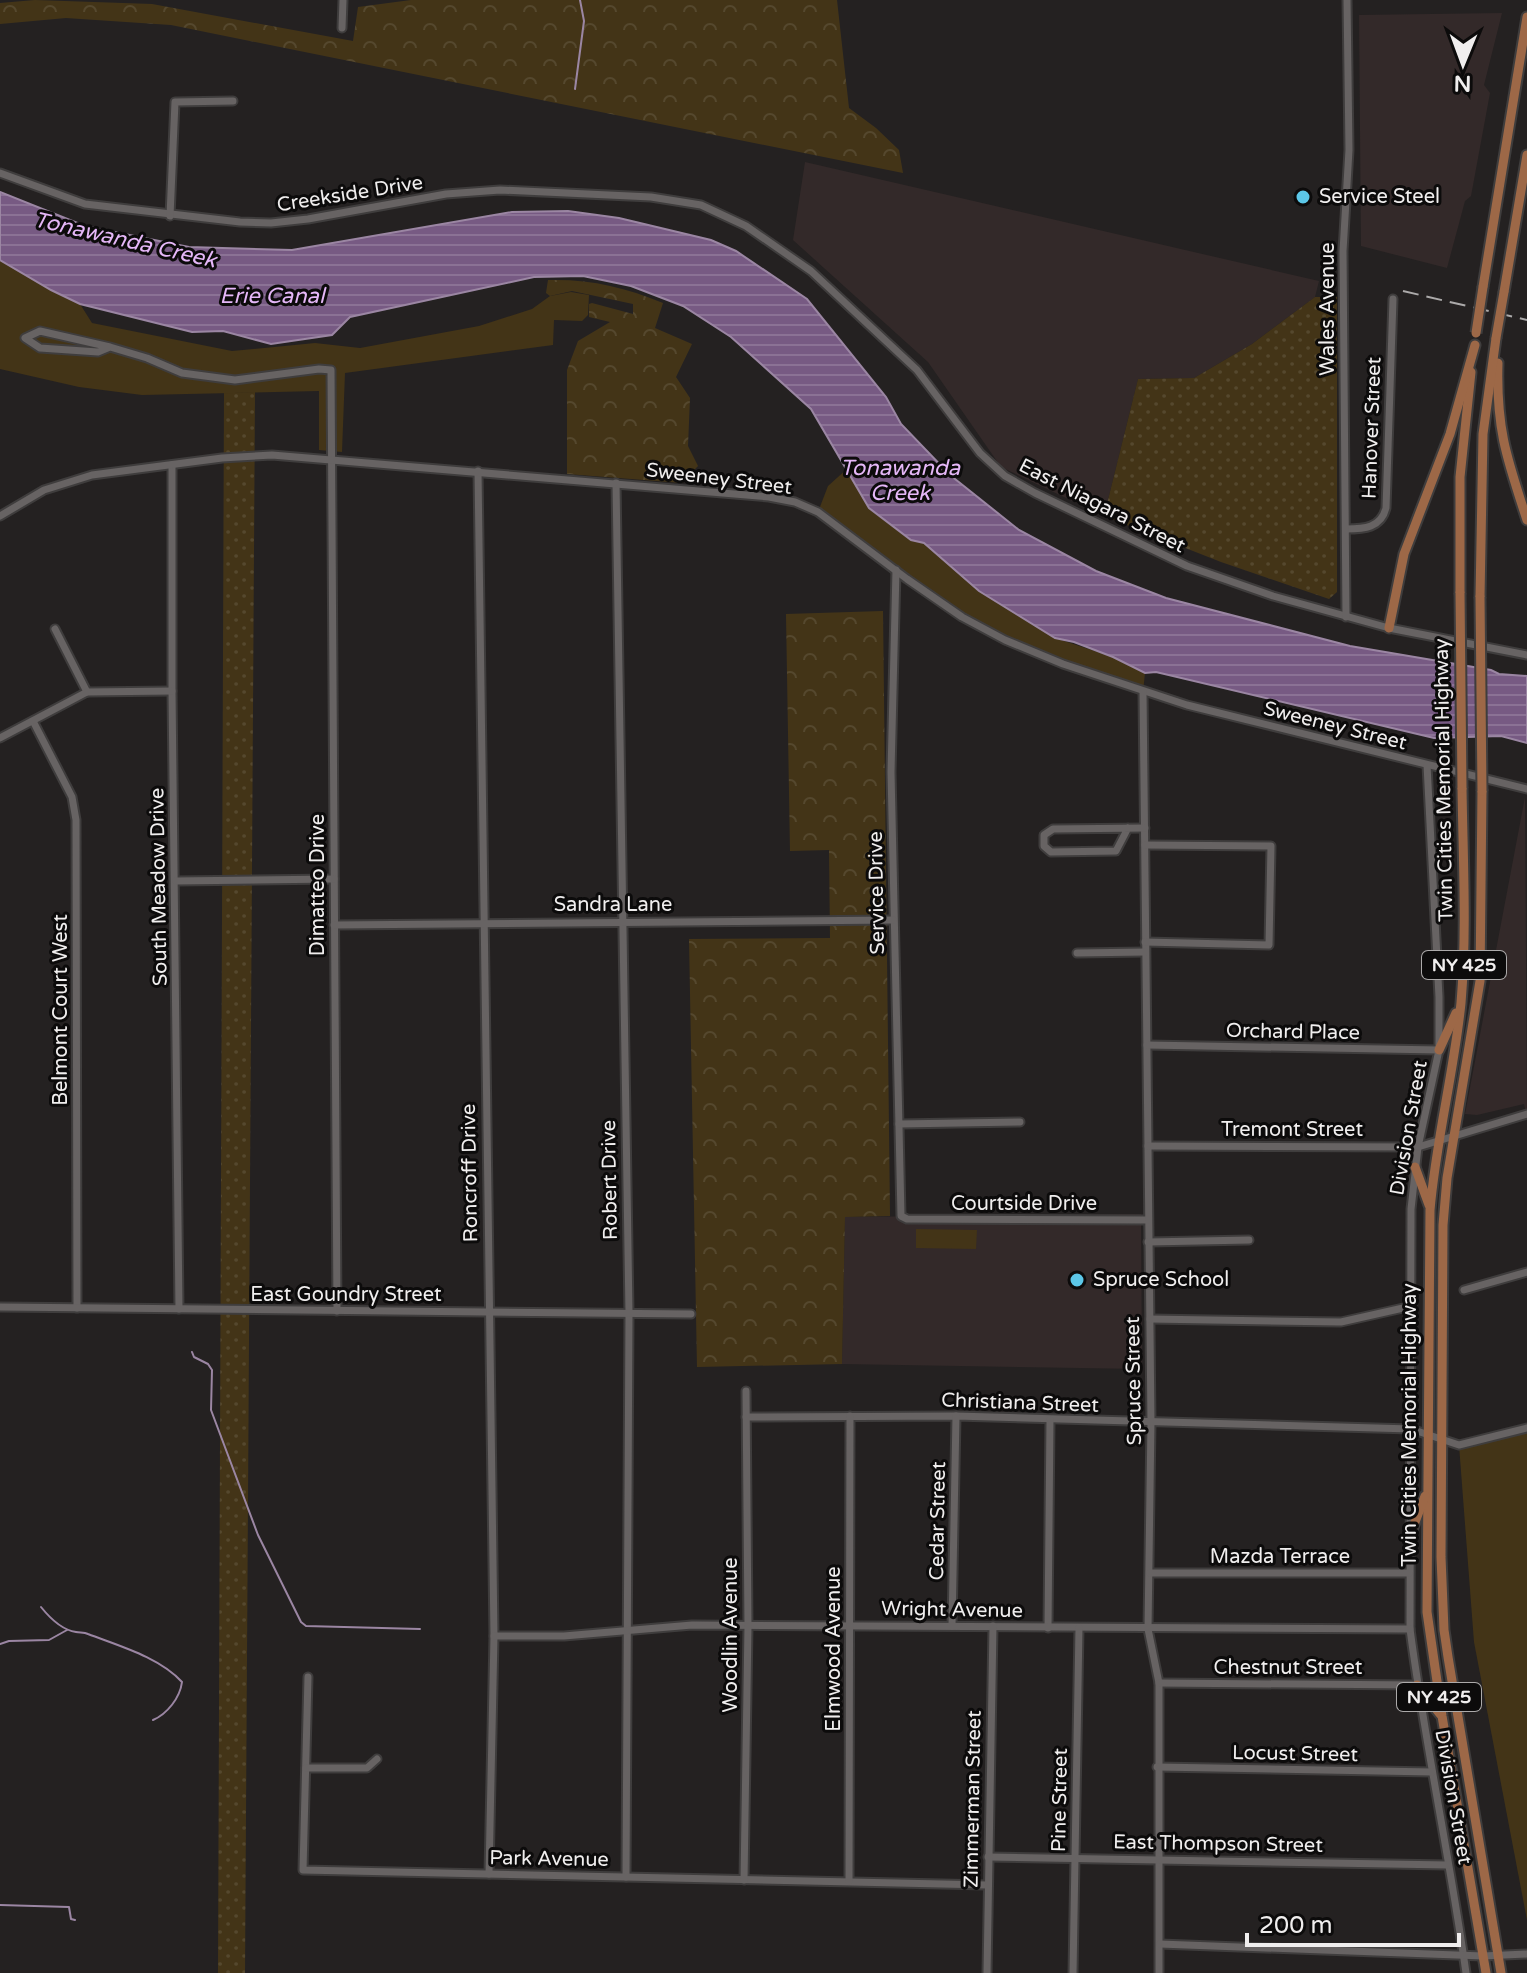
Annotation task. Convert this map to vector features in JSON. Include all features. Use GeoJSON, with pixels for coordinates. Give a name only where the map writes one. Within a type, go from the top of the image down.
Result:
{"type":"FeatureCollection","features":[{"type":"Feature","properties":{"kind":"main road","name":"Twin Cities Memorial Highway"},"geometry":{"type":"LineString","coordinates":[[1486,1973],[1427,1612],[1430,1210],[1438,1141],[1457,1042],[1464,965],[1460,593],[1462,444],[1483,287],[1527,17]]}},
{"type":"Feature","properties":{"kind":"main road"},"geometry":{"type":"LineString","coordinates":[[1527,155],[1501,308],[1497,388],[1501,438],[1527,520]]}},
{"type":"Feature","properties":{"kind":"main road","name":"Twin Cities Memorial Highway"},"geometry":{"type":"LineString","coordinates":[[1498,338],[1483,434],[1480,981],[1454,1136],[1443,1225],[1441,1557],[1444,1630],[1501,1973]]}},
{"type":"Feature","properties":{"kind":"main road"},"geometry":{"type":"LineString","coordinates":[[1389,628],[1404,554],[1445,451],[1475,345]]}},
{"type":"Feature","properties":{"kind":"main road"},"geometry":{"type":"LineString","coordinates":[[1439,1050],[1461,1003]]}},
{"type":"Feature","properties":{"kind":"main road"},"geometry":{"type":"LineString","coordinates":[[1415,1167],[1430,1210]]}},
{"type":"Feature","properties":{"kind":"main road"},"geometry":{"type":"LineString","coordinates":[[1410,1535],[1428,1489]]}},
{"type":"Feature","properties":{"kind":"main road"},"geometry":{"type":"LineString","coordinates":[[1417,1685],[1442,1716]]}},
{"type":"Feature","properties":{"kind":"street"},"geometry":{"type":"LineString","coordinates":[[342,28],[343,0]]}},
{"type":"Feature","properties":{"kind":"street","name":"Wales Avenue"},"geometry":{"type":"LineString","coordinates":[[1346,617],[1343,251],[1349,150],[1347,0]]}},
{"type":"Feature","properties":{"kind":"street"},"geometry":{"type":"LineString","coordinates":[[170,216],[175,102],[233,101]]}},
{"type":"Feature","properties":{"kind":"street","name":"Creekside Drive"},"geometry":{"type":"LineString","coordinates":[[0,173],[85,204],[170,216],[271,223],[446,194],[500,190],[651,197],[709,208]]}},
{"type":"Feature","properties":{"kind":"street","name":"East Niagara Street"},"geometry":{"type":"LineString","coordinates":[[709,208],[779,247],[855,309],[917,370],[969,440],[1005,476],[1035,493],[1187,566],[1346,617],[1527,655]]}},
{"type":"Feature","properties":{"kind":"street","name":"Hanover Street"},"geometry":{"type":"LineString","coordinates":[[1346,529],[1375,524],[1380,521],[1386,508],[1393,299]]}},
{"type":"Feature","properties":{"kind":"street"},"geometry":{"type":"LineString","coordinates":[[40,331],[110,347],[98,352],[40,348],[25,338],[40,331]]}},
{"type":"Feature","properties":{"kind":"street","name":"Dimatteo Drive"},"geometry":{"type":"LineString","coordinates":[[110,347],[182,373],[235,380],[331,370],[337,1311]]}},
{"type":"Feature","properties":{"kind":"street","name":"Sweeney Street"},"geometry":{"type":"LineString","coordinates":[[0,516],[44,490],[92,475],[222,458],[272,455],[769,497],[795,502],[818,512],[962,617],[1005,640],[1143,692],[1273,728],[1527,789]]}},
{"type":"Feature","properties":{"kind":"street","name":"South Meadow Drive"},"geometry":{"type":"LineString","coordinates":[[172,465],[179,1309]]}},
{"type":"Feature","properties":{"kind":"street","name":"Roncroff Drive"},"geometry":{"type":"LineString","coordinates":[[478,471],[494,1636],[489,1874]]}},
{"type":"Feature","properties":{"kind":"street","name":"Robert Drive"},"geometry":{"type":"LineString","coordinates":[[616,483],[629,1313],[626,1877]]}},
{"type":"Feature","properties":{"kind":"street","name":"Service Drive"},"geometry":{"type":"LineString","coordinates":[[896,570],[891,772],[901,1216]]}},
{"type":"Feature","properties":{"kind":"street"},"geometry":{"type":"LineString","coordinates":[[55,629],[87,692]]}},
{"type":"Feature","properties":{"kind":"street"},"geometry":{"type":"LineString","coordinates":[[0,738],[87,692],[172,691]]}},
{"type":"Feature","properties":{"kind":"street","name":"Spruce Street"},"geometry":{"type":"LineString","coordinates":[[1143,692],[1151,1422],[1148,1629],[1159,1683],[1159,1973]]}},
{"type":"Feature","properties":{"kind":"street","name":"Belmont Court West"},"geometry":{"type":"LineString","coordinates":[[33,721],[72,797],[76,820],[77,1308]]}},
{"type":"Feature","properties":{"kind":"street","name":"Division Street"},"geometry":{"type":"LineString","coordinates":[[1427,765],[1439,1050],[1418,1147],[1411,1209],[1410,1629],[1466,1973]]}},
{"type":"Feature","properties":{"kind":"street"},"geometry":{"type":"LineString","coordinates":[[1128,828],[1116,851],[1051,852],[1044,846],[1044,835],[1053,829],[1128,828],[1145,828]]}},
{"type":"Feature","properties":{"kind":"street"},"geometry":{"type":"LineString","coordinates":[[1077,953],[1145,947],[1269,945],[1271,846],[1145,845]]}},
{"type":"Feature","properties":{"kind":"street"},"geometry":{"type":"LineString","coordinates":[[176,881],[334,879]]}},
{"type":"Feature","properties":{"kind":"street","name":"Sandra Lane"},"geometry":{"type":"LineString","coordinates":[[334,925],[621,920],[893,920]]}},
{"type":"Feature","properties":{"kind":"street","name":"Orchard Place"},"geometry":{"type":"LineString","coordinates":[[1147,1045],[1439,1050]]}},
{"type":"Feature","properties":{"kind":"street","name":"Tremont Street"},"geometry":{"type":"LineString","coordinates":[[1148,1146],[1418,1147],[1527,1114]]}},
{"type":"Feature","properties":{"kind":"street"},"geometry":{"type":"LineString","coordinates":[[899,1124],[1020,1122]]}},
{"type":"Feature","properties":{"kind":"street","name":"Courtside Drive"},"geometry":{"type":"LineString","coordinates":[[901,1216],[907,1219],[1148,1220]]}},
{"type":"Feature","properties":{"kind":"street"},"geometry":{"type":"LineString","coordinates":[[1148,1242],[1249,1240]]}},
{"type":"Feature","properties":{"kind":"street"},"geometry":{"type":"LineString","coordinates":[[1464,1290],[1527,1272]]}},
{"type":"Feature","properties":{"kind":"street"},"geometry":{"type":"LineString","coordinates":[[1150,1319],[1341,1322],[1412,1306]]}},
{"type":"Feature","properties":{"kind":"street","name":"East Goundry Street"},"geometry":{"type":"LineString","coordinates":[[0,1307],[691,1314]]}},
{"type":"Feature","properties":{"kind":"street","name":"Woodlin Avenue"},"geometry":{"type":"LineString","coordinates":[[744,1880],[748,1626],[746,1391]]}},
{"type":"Feature","properties":{"kind":"street","name":"Elmwood Avenue"},"geometry":{"type":"LineString","coordinates":[[849,1881],[850,1416]]}},
{"type":"Feature","properties":{"kind":"street","name":"Christiana Street"},"geometry":{"type":"LineString","coordinates":[[746,1417],[956,1416],[1411,1429],[1459,1445],[1527,1428]]}},
{"type":"Feature","properties":{"kind":"street","name":"Cedar Street"},"geometry":{"type":"LineString","coordinates":[[952,1626],[956,1416]]}},
{"type":"Feature","properties":{"kind":"street"},"geometry":{"type":"LineString","coordinates":[[1048,1628],[1050,1420]]}},
{"type":"Feature","properties":{"kind":"street","name":"Mazda Terrace"},"geometry":{"type":"LineString","coordinates":[[1150,1573],[1409,1573]]}},
{"type":"Feature","properties":{"kind":"street","name":"Wright Avenue"},"geometry":{"type":"LineString","coordinates":[[494,1636],[564,1636],[692,1625],[1410,1629]]}},
{"type":"Feature","properties":{"kind":"street","name":"Zimmerman Street"},"geometry":{"type":"LineString","coordinates":[[987,1973],[993,1626]]}},
{"type":"Feature","properties":{"kind":"street","name":"Pine Street"},"geometry":{"type":"LineString","coordinates":[[1073,1973],[1079,1628]]}},
{"type":"Feature","properties":{"kind":"street","name":"Park Avenue"},"geometry":{"type":"LineString","coordinates":[[308,1677],[303,1870],[987,1885]]}},
{"type":"Feature","properties":{"kind":"street","name":"Chestnut Street"},"geometry":{"type":"LineString","coordinates":[[1159,1683],[1417,1685]]}},
{"type":"Feature","properties":{"kind":"street"},"geometry":{"type":"LineString","coordinates":[[306,1768],[367,1768],[377,1759]]}},
{"type":"Feature","properties":{"kind":"street","name":"Locust Street"},"geometry":{"type":"LineString","coordinates":[[1157,1767],[1432,1772]]}},
{"type":"Feature","properties":{"kind":"street","name":"East Thompson Street"},"geometry":{"type":"LineString","coordinates":[[988,1857],[1448,1865]]}},
{"type":"Feature","properties":{"kind":"street"},"geometry":{"type":"LineString","coordinates":[[1160,1944],[1483,1956],[1527,1954]]}},
{"type":"Feature","properties":{"kind":"shaded area"},"geometry":{"type":"Polygon","coordinates":[[[1502,13],[1484,85],[1490,93],[1471,196],[1465,201],[1447,268],[1361,246],[1359,15],[1502,13]]]}},
{"type":"Feature","properties":{"kind":"shaded area"},"geometry":{"type":"Polygon","coordinates":[[[805,162],[1319,281],[1315,297],[1252,344],[1194,378],[1138,379],[1104,516],[1001,467],[928,362],[793,240],[805,162]]]}},
{"type":"Feature","properties":{"kind":"shaded area"},"geometry":{"type":"Polygon","coordinates":[[[1525,797],[1527,1116],[1524,1104],[1477,1115],[1465,1114],[1525,797]]]}},
{"type":"Feature","properties":{"kind":"shaded area"},"geometry":{"type":"Polygon","coordinates":[[[1141,1214],[1142,1369],[842,1364],[845,1217],[1141,1214]]]}},
{"type":"Feature","properties":{"kind":"green space"},"geometry":{"type":"Polygon","coordinates":[[[35,0],[152,4],[353,41],[358,7],[411,0],[837,0],[849,108],[899,150],[903,173],[171,25],[66,18],[0,24],[0,3],[35,0]]]}},
{"type":"Feature","properties":{"kind":"green space"},"geometry":{"type":"Polygon","coordinates":[[[0,260],[80,304],[92,323],[232,351],[315,343],[360,348],[479,326],[532,309],[550,296],[571,292],[589,295],[588,315],[582,321],[554,320],[553,345],[345,373],[342,452],[319,450],[319,391],[142,395],[79,387],[0,369],[0,260]]]}},
{"type":"Feature","properties":{"kind":"green space"},"geometry":{"type":"Polygon","coordinates":[[[548,280],[607,285],[663,303],[655,328],[692,344],[676,377],[690,398],[688,446],[698,466],[682,483],[567,474],[567,370],[578,341],[610,322],[589,317],[589,304],[633,314],[633,304],[572,291],[550,296],[546,293],[548,280]]]}},
{"type":"Feature","properties":{"kind":"green space"},"geometry":{"type":"Polygon","coordinates":[[[1315,297],[1337,297],[1337,592],[1329,599],[1221,562],[1104,516],[1138,379],[1194,378],[1252,344],[1315,297]]]}},
{"type":"Feature","properties":{"kind":"green space"},"geometry":{"type":"Polygon","coordinates":[[[255,392],[245,1973],[218,1973],[224,393],[255,392]]]}},
{"type":"Feature","properties":{"kind":"green space"},"geometry":{"type":"Polygon","coordinates":[[[848,468],[869,508],[911,540],[924,543],[979,591],[1055,638],[1113,657],[1145,673],[1143,692],[1005,640],[907,579],[818,512],[828,486],[848,468]]]}},
{"type":"Feature","properties":{"kind":"green space"},"geometry":{"type":"Polygon","coordinates":[[[883,611],[890,1216],[845,1217],[842,1364],[697,1367],[689,939],[830,938],[829,850],[790,851],[786,614],[883,611]]]}},
{"type":"Feature","properties":{"kind":"green space"},"geometry":{"type":"Polygon","coordinates":[[[916,1229],[977,1230],[976,1249],[916,1248],[916,1229]]]}},
{"type":"Feature","properties":{"kind":"green space"},"geometry":{"type":"Polygon","coordinates":[[[1527,1428],[1527,1920],[1474,1642],[1459,1445],[1527,1428]]]}},
{"type":"Feature","properties":{"kind":"water"},"geometry":{"type":"Polygon","coordinates":[[[0,192],[85,226],[189,247],[292,250],[512,212],[568,211],[619,218],[711,240],[736,251],[807,299],[886,397],[901,424],[950,475],[1019,530],[1096,571],[1166,598],[1350,646],[1491,670],[1499,674],[1527,676],[1527,743],[1501,736],[1434,738],[1156,672],[1145,673],[1113,657],[1055,638],[979,591],[924,543],[911,540],[869,508],[811,409],[731,337],[683,306],[631,286],[583,276],[534,277],[350,317],[332,335],[271,344],[223,331],[192,332],[80,304],[51,290],[0,260],[0,192]]]}},
{"type":"Feature","properties":{"kind":"waterway"},"geometry":{"type":"LineString","coordinates":[[575,89],[584,21],[580,0]]}},
{"type":"Feature","properties":{"kind":"waterway"},"geometry":{"type":"LineString","coordinates":[[192,1352],[212,1370],[211,1410],[258,1535],[301,1622],[306,1626],[420,1629]]}},
{"type":"Feature","properties":{"kind":"waterway"},"geometry":{"type":"LineString","coordinates":[[41,1607],[66,1629],[86,1633],[138,1653],[173,1673],[182,1682],[172,1705],[153,1720]]}},
{"type":"Feature","properties":{"kind":"waterway"},"geometry":{"type":"LineString","coordinates":[[0,1644],[49,1640],[67,1630]]}},
{"type":"Feature","properties":{"kind":"waterway"},"geometry":{"type":"LineString","coordinates":[[0,1905],[69,1907],[71,1919],[75,1920]]}},
{"type":"Feature","properties":{"kind":"railway"},"geometry":{"type":"LineString","coordinates":[[1403,291],[1527,320]]}},
{"type":"Feature","properties":{"kind":"place","name":"Service Steel"},"geometry":{"type":"Point","coordinates":[1303,197]}},
{"type":"Feature","properties":{"kind":"place","name":"Spruce School"},"geometry":{"type":"Point","coordinates":[1077,1280]}},
{"type":"Feature","properties":{"kind":"water label","name":"Tonawanda Creek"},"geometry":{"type":"Point","coordinates":[125,240]}},
{"type":"Feature","properties":{"kind":"water label","name":"Erie Canal"},"geometry":{"type":"Point","coordinates":[272,296]}},
{"type":"Feature","properties":{"kind":"water label","name":"Tonawanda Creek"},"geometry":{"type":"Point","coordinates":[900,480]}}]}
